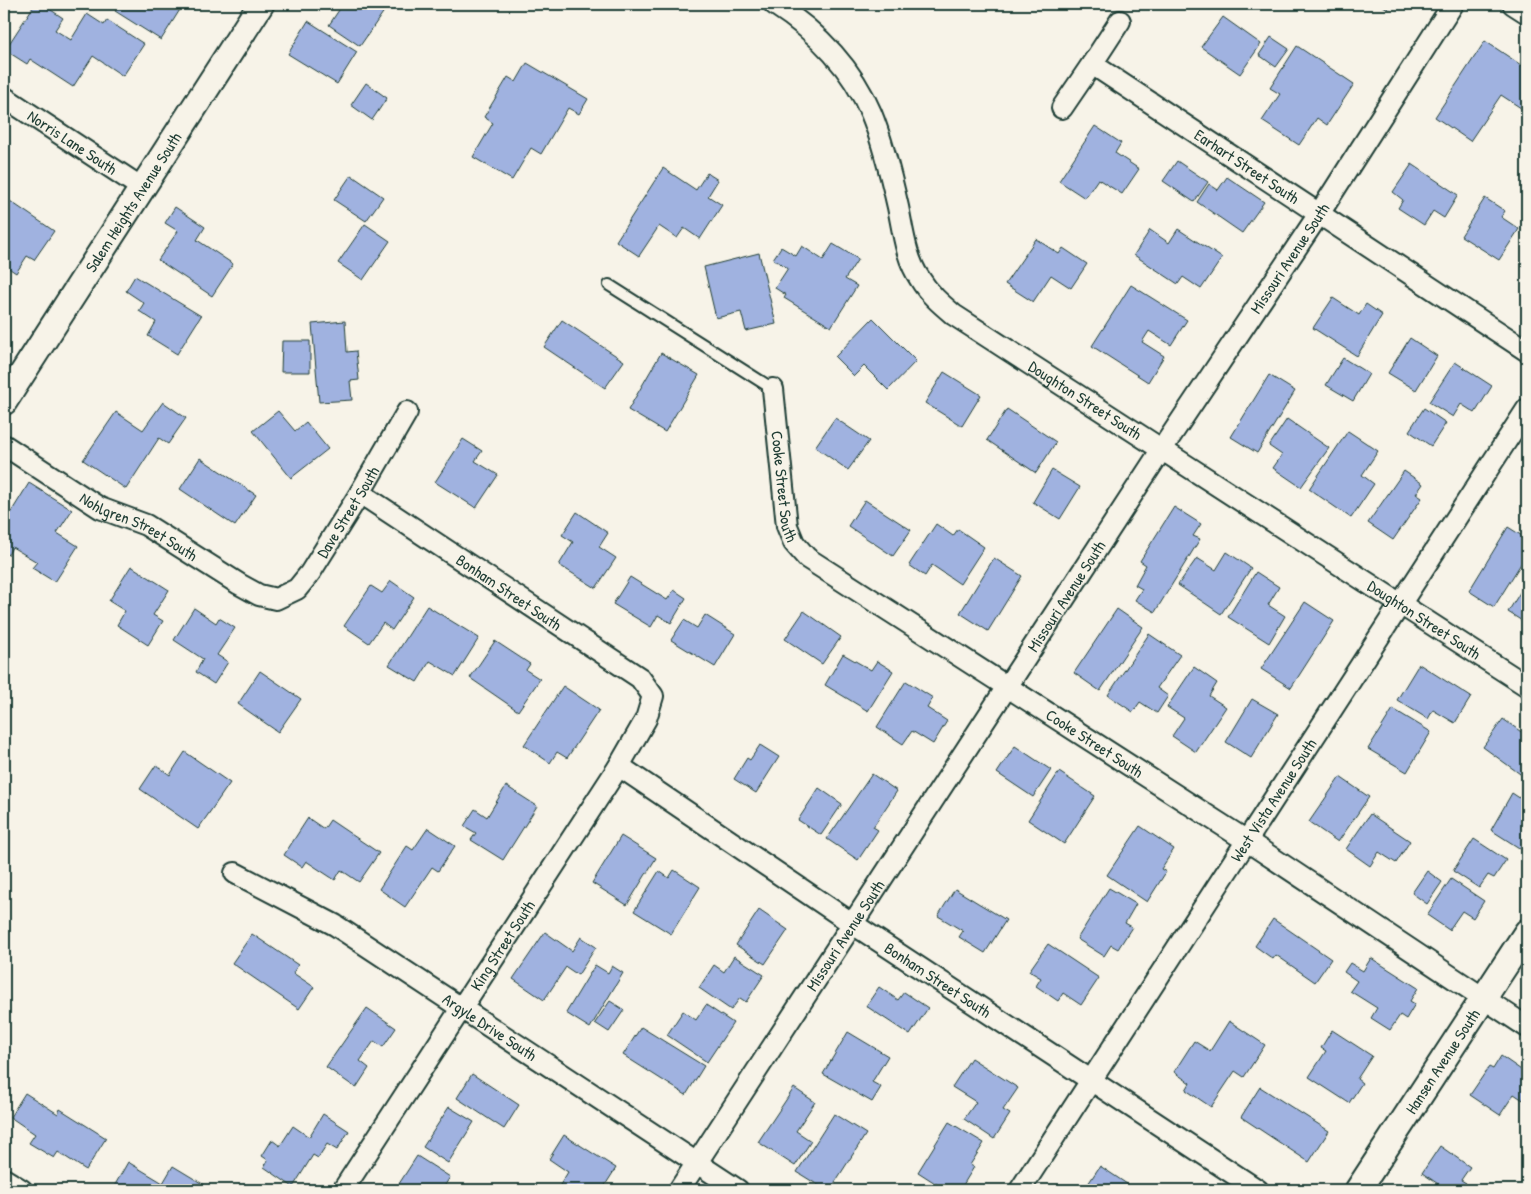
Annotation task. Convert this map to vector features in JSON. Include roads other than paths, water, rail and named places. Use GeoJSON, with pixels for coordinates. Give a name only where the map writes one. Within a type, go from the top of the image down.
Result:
{"type":"FeatureCollection","features":[{"type":"Feature","properties":{"kind":"street","name":"Missouri Avenue South"},"geometry":{"type":"LineString","coordinates":[[679,1190],[1162,449],[1320,214],[1453,4]]}},
{"type":"Feature","properties":{"kind":"street"},"geometry":{"type":"LineString","coordinates":[[1513,4],[1527,13]]}},
{"type":"Feature","properties":{"kind":"street","name":"Doughton Street South"},"geometry":{"type":"LineString","coordinates":[[781,5],[813,32],[837,57],[857,84],[871,114],[878,137],[909,255],[919,278],[933,297],[954,315],[1527,686]]}},
{"type":"Feature","properties":{"kind":"street","name":"Salem Heights Avenue South"},"geometry":{"type":"LineString","coordinates":[[4,402],[255,8]]}},
{"type":"Feature","properties":{"kind":"street"},"geometry":{"type":"LineString","coordinates":[[1062,108],[1120,21]]}},
{"type":"Feature","properties":{"kind":"street","name":"Earhart Street South"},"geometry":{"type":"LineString","coordinates":[[1092,64],[1527,352]]}},
{"type":"Feature","properties":{"kind":"street","name":"Norris Lane South"},"geometry":{"type":"LineString","coordinates":[[4,97],[142,188]]}},
{"type":"Feature","properties":{"kind":"street","name":"Cooke Street South"},"geometry":{"type":"LineString","coordinates":[[773,389],[787,526],[794,543],[807,558],[1247,841],[1527,1027]]}},
{"type":"Feature","properties":{"kind":"street","name":"West Vista Avenue South"},"geometry":{"type":"LineString","coordinates":[[1020,1190],[1527,409]]}},
{"type":"Feature","properties":{"kind":"street","name":"Dave Street South"},"geometry":{"type":"LineString","coordinates":[[276,599],[297,589],[305,578],[360,493],[407,412]]}},
{"type":"Feature","properties":{"kind":"street","name":"Nohlgren Street South"},"geometry":{"type":"LineString","coordinates":[[4,445],[100,508],[146,525],[239,584],[260,595],[276,599]]}},
{"type":"Feature","properties":{"kind":"street","name":"Bonham Street South"},"geometry":{"type":"LineString","coordinates":[[360,493],[640,678],[653,696]]}},
{"type":"Feature","properties":{"kind":"street","name":"King Street South"},"geometry":{"type":"LineString","coordinates":[[343,1190],[619,766],[646,719],[653,696]]}},
{"type":"Feature","properties":{"kind":"street","name":"Bonham Street South"},"geometry":{"type":"LineString","coordinates":[[619,766],[853,924],[1258,1190]]}},
{"type":"Feature","properties":{"kind":"street","name":"Argyle Drive South"},"geometry":{"type":"LineString","coordinates":[[235,873],[335,925],[738,1190]]}},
{"type":"Feature","properties":{"kind":"street","name":"Hansen Avenue South"},"geometry":{"type":"LineString","coordinates":[[1358,1190],[1527,932]]}},
{"type":"Feature","properties":{"kind":"street"},"geometry":{"type":"LineString","coordinates":[[4,1179],[22,1190]]}},
{"type":"Feature","properties":{"kind":"lane"},"geometry":{"type":"LineString","coordinates":[[608,286],[773,389]]}}]}
